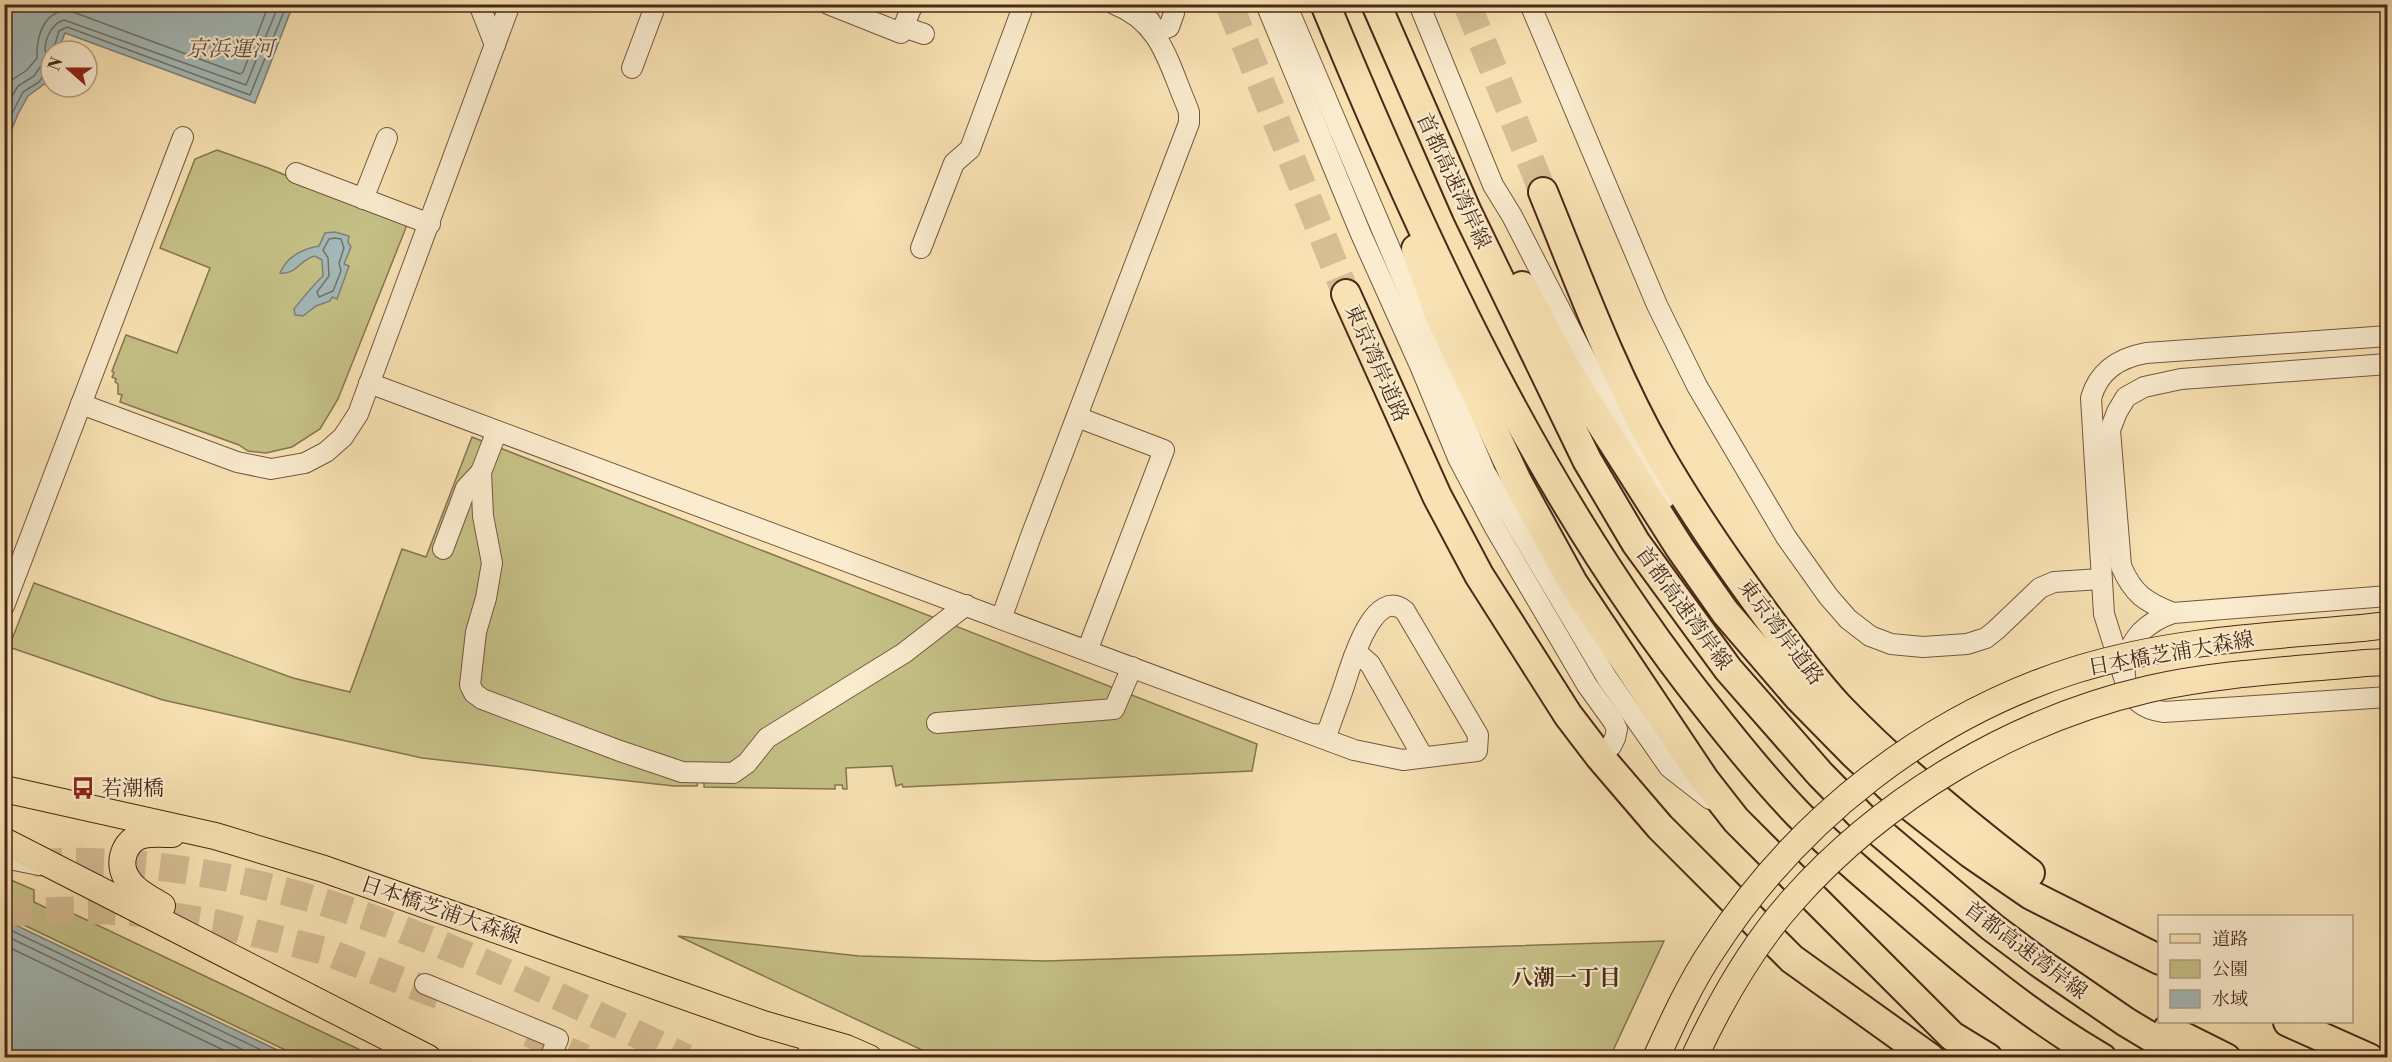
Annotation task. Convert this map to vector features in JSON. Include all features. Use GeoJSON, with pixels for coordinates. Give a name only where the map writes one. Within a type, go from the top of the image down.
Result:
{"type":"FeatureCollection","features":[{"type":"Feature","properties":{"kind":"highway","name":"首都高速湾岸線"},"geometry":{"type":"LineString","coordinates":[[1325,4],[1366,105],[1482,351],[1532,445],[1582,531],[1687,682],[1747,757],[1816,830],[1933,935],[2004,992],[2094,1054]]}},
{"type":"Feature","properties":{"kind":"highway","name":"首都高速湾岸線"},"geometry":{"type":"LineString","coordinates":[[1376,4],[1467,212],[1587,460],[1636,543],[1702,635],[1777,727],[1863,818],[1992,927],[2085,995],[2186,1058]]}},
{"type":"Feature","properties":{"kind":"highway"},"geometry":{"type":"LineString","coordinates":[[1366,105],[1438,312],[1517,481],[1573,583],[1704,779],[1736,820],[1952,1036],[1988,1058]]}},
{"type":"Feature","properties":{"kind":"highway","name":"東京湾岸道路"},"geometry":{"type":"LineString","coordinates":[[1543,192],[1597,326],[1658,453],[1718,546],[1798,657],[1840,707],[1964,822],[2053,890],[2158,955]]}},
{"type":"Feature","properties":{"kind":"highway"},"geometry":{"type":"LineString","coordinates":[[1467,212],[1523,288],[1568,372],[1680,548],[1725,612],[1800,698],[1854,754],[1910,806],[1970,853],[2031,896],[2158,959]]}},
{"type":"Feature","properties":{"kind":"highway","name":"東京湾岸道路"},"geometry":{"type":"LineString","coordinates":[[1346,294],[1437,496],[1479,574],[1568,715],[1600,757],[1660,827],[1792,958],[1930,1058]]}},
{"type":"Feature","properties":{"kind":"highway"},"geometry":{"type":"LineString","coordinates":[[1992,927],[2091,987],[2158,1022]]}},
{"type":"Feature","properties":{"kind":"highway"},"geometry":{"type":"LineString","coordinates":[[2159,1023],[2226,1058]]}},
{"type":"Feature","properties":{"kind":"highway"},"geometry":{"type":"LineString","coordinates":[[2290,1023],[2369,1058]]}},
{"type":"Feature","properties":{"kind":"main road","name":"日本橋芝浦大森線"},"geometry":{"type":"LineString","coordinates":[[1656,1058],[1675,1016],[1712,950],[1756,888],[1781,860],[1843,801],[1909,750],[1976,712],[2041,683],[2075,670],[2109,661],[2220,641],[2388,626]]}},
{"type":"Feature","properties":{"kind":"main road","name":"日本橋芝浦大森線"},"geometry":{"type":"LineString","coordinates":[[1694,1058],[1741,970],[1791,902],[1812,879],[1868,828],[1928,784],[1957,767],[2050,721],[2108,700],[2148,689],[2220,677],[2376,663]]}},
{"type":"Feature","properties":{"kind":"main road","name":"日本橋芝浦大森線"},"geometry":{"type":"LineString","coordinates":[[4,789],[215,836],[324,869],[763,1024],[846,1048],[869,1058]]}},
{"type":"Feature","properties":{"kind":"main road"},"geometry":{"type":"LineString","coordinates":[[215,836],[144,835],[134,838],[122,858],[122,869],[128,881],[139,891],[291,988]]}},
{"type":"Feature","properties":{"kind":"main road"},"geometry":{"type":"LineString","coordinates":[[4,841],[428,1058]]}},
{"type":"Feature","properties":{"kind":"main road"},"geometry":{"type":"LineString","coordinates":[[763,1024],[814,1054]]}},
{"type":"Feature","properties":{"kind":"street"},"geometry":{"type":"LineString","coordinates":[[479,4],[495,45]]}},
{"type":"Feature","properties":{"kind":"street"},"geometry":{"type":"LineString","coordinates":[[81,404],[253,467],[288,467],[305,463],[326,452],[343,437],[358,414],[510,4]]}},
{"type":"Feature","properties":{"kind":"street"},"geometry":{"type":"LineString","coordinates":[[632,68],[656,4]]}},
{"type":"Feature","properties":{"kind":"street"},"geometry":{"type":"LineString","coordinates":[[828,4],[901,33],[912,6]]}},
{"type":"Feature","properties":{"kind":"street"},"geometry":{"type":"LineString","coordinates":[[921,248],[954,163],[970,149],[1024,4]]}},
{"type":"Feature","properties":{"kind":"street"},"geometry":{"type":"LineString","coordinates":[[1114,4],[1132,12],[1154,32]]}},
{"type":"Feature","properties":{"kind":"street"},"geometry":{"type":"LineString","coordinates":[[1001,619],[1189,123],[1186,104],[1143,4]]}},
{"type":"Feature","properties":{"kind":"street"},"geometry":{"type":"LineString","coordinates":[[1154,32],[1168,27],[1174,13],[1173,4]]}},
{"type":"Feature","properties":{"kind":"street"},"geometry":{"type":"LineString","coordinates":[[1266,4],[1355,221],[1458,458],[1495,528],[1587,685],[1617,729],[1611,746],[1600,757]]}},
{"type":"Feature","properties":{"kind":"street"},"geometry":{"type":"LineString","coordinates":[[1287,4],[1485,472],[1607,678],[1669,767],[1736,820]]}},
{"type":"Feature","properties":{"kind":"street"},"geometry":{"type":"LineString","coordinates":[[1419,4],[1493,185],[1512,216],[1601,389],[1652,478],[1708,567],[1725,612]]}},
{"type":"Feature","properties":{"kind":"street"},"geometry":{"type":"LineString","coordinates":[[1530,4],[1657,305],[1697,386],[1786,537],[1828,596],[1848,619],[1870,636],[1892,644],[1923,647],[1967,644],[1986,638],[2040,588],[2054,582],[2100,579]]}},
{"type":"Feature","properties":{"kind":"street"},"geometry":{"type":"LineString","coordinates":[[904,27],[924,34]]}},
{"type":"Feature","properties":{"kind":"street"},"geometry":{"type":"LineString","coordinates":[[4,606],[183,137]]}},
{"type":"Feature","properties":{"kind":"street"},"geometry":{"type":"LineString","coordinates":[[363,199],[387,138]]}},
{"type":"Feature","properties":{"kind":"street"},"geometry":{"type":"LineString","coordinates":[[296,173],[430,224]]}},
{"type":"Feature","properties":{"kind":"street"},"geometry":{"type":"LineString","coordinates":[[2388,336],[2146,353],[2129,357],[2113,365],[2100,376],[2091,398],[2100,579],[2106,627],[2126,684],[2135,700],[2148,711],[2164,712],[2388,697]]}},
{"type":"Feature","properties":{"kind":"street"},"geometry":{"type":"LineString","coordinates":[[2173,613],[2141,597],[2128,582],[2121,566],[2110,430],[2117,412],[2127,397],[2144,387],[2181,380],[2388,364]]}},
{"type":"Feature","properties":{"kind":"street"},"geometry":{"type":"LineString","coordinates":[[369,383],[1354,750],[1403,760],[1477,751],[1478,735],[1404,611],[1399,606],[1393,605],[1375,615],[1361,636],[1328,730],[1320,735],[1314,734]]}},
{"type":"Feature","properties":{"kind":"street"},"geometry":{"type":"LineString","coordinates":[[1077,417],[1164,450],[1087,651]]}},
{"type":"Feature","properties":{"kind":"street"},"geometry":{"type":"LineString","coordinates":[[496,431],[481,472],[483,516],[492,563],[486,598],[476,632],[470,685],[474,693],[482,699],[620,752],[682,772],[733,773],[741,769],[767,738],[904,653],[966,605]]}},
{"type":"Feature","properties":{"kind":"street"},"geometry":{"type":"LineString","coordinates":[[443,549],[466,488],[481,472]]}},
{"type":"Feature","properties":{"kind":"street"},"geometry":{"type":"LineString","coordinates":[[2126,684],[2125,667],[2129,649],[2140,633],[2155,620],[2173,613],[2388,596]]}},
{"type":"Feature","properties":{"kind":"street"},"geometry":{"type":"LineString","coordinates":[[1354,657],[1362,657],[1370,664],[1423,757]]}},
{"type":"Feature","properties":{"kind":"street"},"geometry":{"type":"LineString","coordinates":[[937,723],[1114,710],[1131,667]]}},
{"type":"Feature","properties":{"kind":"street"},"geometry":{"type":"LineString","coordinates":[[4,858],[59,869]]}},
{"type":"Feature","properties":{"kind":"street"},"geometry":{"type":"LineString","coordinates":[[425,984],[558,1039],[550,1058]]}},
{"type":"Feature","properties":{"kind":"green space"},"geometry":{"type":"Polygon","coordinates":[[[217,150],[268,168],[407,225],[338,399],[320,429],[292,447],[266,453],[248,451],[239,445],[120,402],[122,395],[118,394],[118,384],[112,377],[114,373],[112,371],[126,335],[177,353],[210,268],[160,248],[195,159],[217,150]]]}},
{"type":"Feature","properties":{"kind":"green space"},"geometry":{"type":"Polygon","coordinates":[[[472,437],[1257,744],[1252,771],[903,787],[902,784],[896,786],[892,766],[846,768],[847,789],[843,789],[842,785],[835,785],[835,789],[704,787],[704,783],[698,782],[697,786],[674,786],[422,758],[163,700],[9,647],[34,583],[293,678],[350,692],[402,549],[426,557],[472,437]]]}},
{"type":"Feature","properties":{"kind":"green space"},"geometry":{"type":"Polygon","coordinates":[[[4,877],[34,890],[34,902],[63,916],[70,912],[375,1057],[300,1057],[5,916],[4,877]]]}},
{"type":"Feature","properties":{"kind":"green space"},"geometry":{"type":"Polygon","coordinates":[[[678,936],[859,956],[1046,961],[1664,941],[1610,1057],[937,1057],[678,936]]]}},
{"type":"Feature","properties":{"kind":"water","name":"京浜運河"},"geometry":{"type":"Polygon","coordinates":[[[5,4],[293,4],[255,103],[99,46],[99,39],[81,39],[65,33],[63,39],[39,39],[39,88],[28,96],[5,146],[5,4]]]}},
{"type":"Feature","properties":{"kind":"water"},"geometry":{"type":"Polygon","coordinates":[[[335,232],[349,236],[348,242],[351,247],[344,264],[349,266],[337,299],[332,297],[330,301],[316,306],[303,316],[295,315],[294,309],[323,276],[322,260],[315,256],[291,272],[280,273],[291,258],[301,251],[319,246],[325,233],[335,232]]]}},
{"type":"Feature","properties":{"kind":"water"},"geometry":{"type":"Polygon","coordinates":[[[5,920],[292,1057],[5,1057],[5,920]]]}},
{"type":"Feature","properties":{"kind":"tunnel"},"geometry":{"type":"LineString","coordinates":[[1229,4],[1346,294]]}},
{"type":"Feature","properties":{"kind":"tunnel"},"geometry":{"type":"LineString","coordinates":[[1467,4],[1543,192]]}},
{"type":"Feature","properties":{"kind":"tunnel"},"geometry":{"type":"LineString","coordinates":[[34,863],[121,863],[206,874],[289,892],[371,918],[452,949],[686,1058]]}},
{"type":"Feature","properties":{"kind":"tunnel"},"geometry":{"type":"LineString","coordinates":[[4,912],[100,910],[158,914],[215,923],[325,951],[451,1000]]}},
{"type":"Feature","properties":{"kind":"tunnel"},"geometry":{"type":"LineString","coordinates":[[529,1033],[584,1058]]}},
{"type":"Feature","properties":{"kind":"place","name":"若潮橋"},"geometry":{"type":"Point","coordinates":[83,788]}},
{"type":"Feature","properties":{"kind":"district","name":"八潮一丁目"},"geometry":{"type":"Point","coordinates":[1566,977]}}]}
